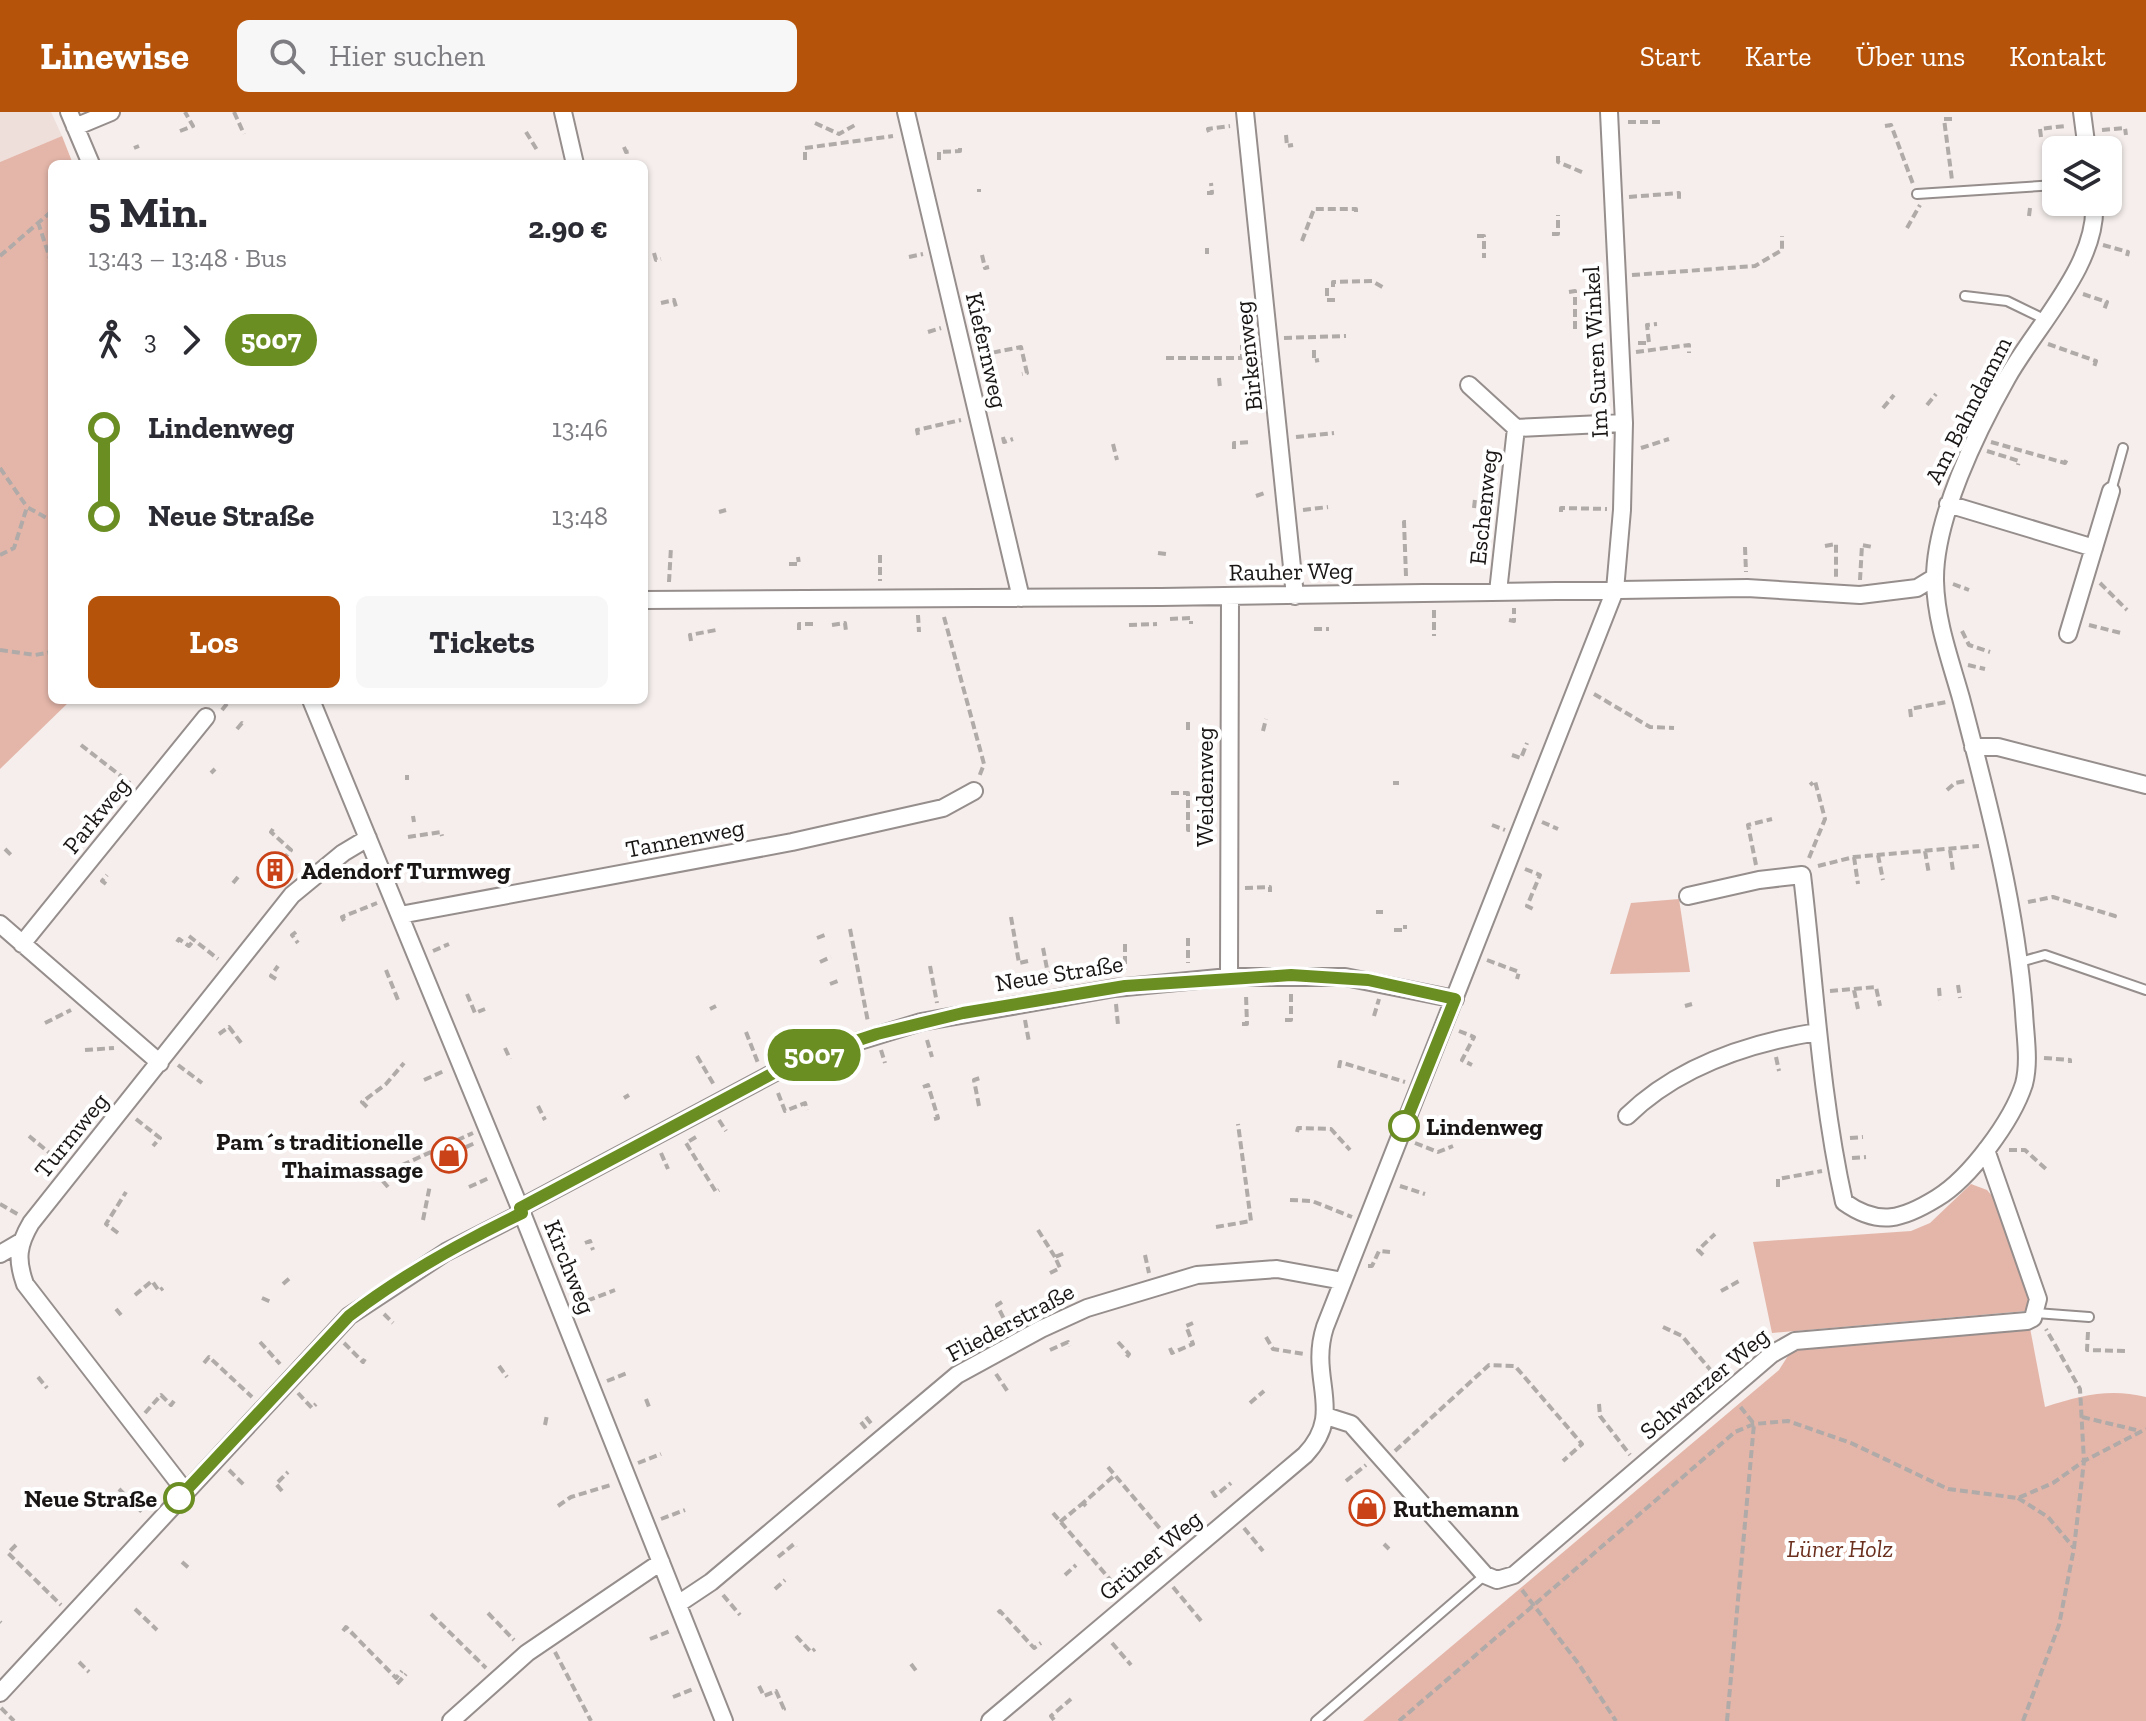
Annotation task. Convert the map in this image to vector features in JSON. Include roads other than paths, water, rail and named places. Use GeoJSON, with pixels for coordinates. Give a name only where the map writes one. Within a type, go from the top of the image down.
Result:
{"type":"FeatureCollection","features":[{"type":"Feature","properties":{"kind":"street"},"geometry":{"type":"LineString","coordinates":[[89,160],[72,119],[111,112]]}},
{"type":"Feature","properties":{"kind":"street"},"geometry":{"type":"LineString","coordinates":[[563,112],[574,160]]}},
{"type":"Feature","properties":{"kind":"street","name":"Kiefernweg"},"geometry":{"type":"LineString","coordinates":[[906,112],[1021,598]]}},
{"type":"Feature","properties":{"kind":"street","name":"Im Suren Winkel"},"geometry":{"type":"LineString","coordinates":[[1609,117],[1624,423],[1622,510],[1615,590]]}},
{"type":"Feature","properties":{"kind":"street","name":"Birkenweg"},"geometry":{"type":"LineString","coordinates":[[1246,118],[1271,338],[1295,596]]}},
{"type":"Feature","properties":{"kind":"street","name":"Am Bahndamm"},"geometry":{"type":"LineString","coordinates":[[1973,747],[1938,620],[1935,577],[1948,504],[2007,378],[2089,242],[2092,216]]}},
{"type":"Feature","properties":{"kind":"street","name":"Eschenweg"},"geometry":{"type":"LineString","coordinates":[[1469,385],[1516,428],[1624,423]]}},
{"type":"Feature","properties":{"kind":"street","name":"Eschenweg"},"geometry":{"type":"LineString","coordinates":[[1498,592],[1516,428]]}},
{"type":"Feature","properties":{"kind":"street"},"geometry":{"type":"LineString","coordinates":[[2070,627],[2111,491]]}},
{"type":"Feature","properties":{"kind":"street"},"geometry":{"type":"LineString","coordinates":[[1948,504],[2094,548]]}},
{"type":"Feature","properties":{"kind":"street","name":"Rauher Weg"},"geometry":{"type":"LineString","coordinates":[[648,600],[1295,596],[1747,588],[1860,595],[1917,588],[1935,577]]}},
{"type":"Feature","properties":{"kind":"street"},"geometry":{"type":"LineString","coordinates":[[1485,1575],[1351,1424],[1326,1416],[1318,1356],[1381,1181],[1510,863],[1615,590]]}},
{"type":"Feature","properties":{"kind":"street","name":"Weidenweg"},"geometry":{"type":"LineString","coordinates":[[1230,596],[1229,888],[1237,976]]}},
{"type":"Feature","properties":{"kind":"street","name":"Kirchweg"},"geometry":{"type":"LineString","coordinates":[[313,704],[521,1210],[724,1721]]}},
{"type":"Feature","properties":{"kind":"street","name":"Parkweg"},"geometry":{"type":"LineString","coordinates":[[22,944],[206,717]]}},
{"type":"Feature","properties":{"kind":"street"},"geometry":{"type":"LineString","coordinates":[[1688,896],[1759,880],[1802,875],[1816,992],[1817,1032],[1836,1169],[1844,1202],[1861,1214],[1880,1218],[1909,1215],[1942,1195],[1986,1150],[2014,1108],[2024,1082],[2027,1057],[2020,962],[2011,906],[1973,747],[1998,747],[2146,785]]}},
{"type":"Feature","properties":{"kind":"street","name":"Tannenweg"},"geometry":{"type":"LineString","coordinates":[[400,915],[792,842],[943,808],[974,791]]}},
{"type":"Feature","properties":{"kind":"street","name":"Turmweg"},"geometry":{"type":"LineString","coordinates":[[19,1243],[292,895],[343,853],[368,838]]}},
{"type":"Feature","properties":{"kind":"street"},"geometry":{"type":"LineString","coordinates":[[0,924],[127,1034],[163,1059]]}},
{"type":"Feature","properties":{"kind":"street","name":"Neue Straße"},"geometry":{"type":"LineString","coordinates":[[0,1693],[349,1316],[446,1252],[722,1098],[798,1060],[941,1018],[1052,997],[1188,980],[1291,975],[1368,980],[1455,999]]}},
{"type":"Feature","properties":{"kind":"street"},"geometry":{"type":"LineString","coordinates":[[1627,1116],[1669,1084],[1717,1058],[1771,1040],[1817,1032]]}},
{"type":"Feature","properties":{"kind":"street"},"geometry":{"type":"LineString","coordinates":[[1986,1150],[2038,1299],[2036,1313]]}},
{"type":"Feature","properties":{"kind":"street"},"geometry":{"type":"LineString","coordinates":[[0,1254],[19,1243]]}},
{"type":"Feature","properties":{"kind":"street"},"geometry":{"type":"LineString","coordinates":[[19,1243],[18,1265],[25,1284],[185,1491]]}},
{"type":"Feature","properties":{"kind":"street","name":"Fliederstraße"},"geometry":{"type":"LineString","coordinates":[[678,1604],[711,1582],[957,1375],[1015,1342],[1087,1308],[1197,1275],[1277,1269],[1343,1281]]}},
{"type":"Feature","properties":{"kind":"street","name":"Schwarzer Weg"},"geometry":{"type":"LineString","coordinates":[[1485,1575],[1497,1580],[1514,1575],[1772,1354],[1795,1341],[2027,1321],[2036,1313]]}},
{"type":"Feature","properties":{"kind":"street","name":"Grüner Weg"},"geometry":{"type":"LineString","coordinates":[[990,1721],[1316,1444],[1324,1430],[1326,1416]]}},
{"type":"Feature","properties":{"kind":"street"},"geometry":{"type":"LineString","coordinates":[[451,1721],[527,1653],[661,1562]]}},
{"type":"Feature","properties":{"kind":"lane"},"geometry":{"type":"LineString","coordinates":[[1917,194],[2042,186]]}},
{"type":"Feature","properties":{"kind":"lane"},"geometry":{"type":"LineString","coordinates":[[1965,296],[2007,301],[2044,319]]}},
{"type":"Feature","properties":{"kind":"lane"},"geometry":{"type":"LineString","coordinates":[[2111,491],[2123,448]]}},
{"type":"Feature","properties":{"kind":"lane"},"geometry":{"type":"LineString","coordinates":[[2020,962],[2045,955],[2146,990]]}},
{"type":"Feature","properties":{"kind":"lane"},"geometry":{"type":"LineString","coordinates":[[2036,1313],[2089,1317]]}},
{"type":"Feature","properties":{"kind":"lane"},"geometry":{"type":"LineString","coordinates":[[1316,1721],[1485,1575]]}},
{"type":"Feature","properties":{"kind":"place","name":"Adendorf Turmweg"},"geometry":{"type":"Point","coordinates":[275,870]}},
{"type":"Feature","properties":{"kind":"place","name":"Lindenweg"},"geometry":{"type":"Point","coordinates":[1404,1126]}},
{"type":"Feature","properties":{"kind":"place","name":"Pam´s traditionelle Thaimassage"},"geometry":{"type":"Point","coordinates":[449,1155]}},
{"type":"Feature","properties":{"kind":"place","name":"Neue Straße"},"geometry":{"type":"Point","coordinates":[179,1498]}},
{"type":"Feature","properties":{"kind":"place","name":"Ruthemann"},"geometry":{"type":"Point","coordinates":[1367,1508]}},
{"type":"Feature","properties":{"kind":"park label","name":"Lüner Holz"},"geometry":{"type":"Point","coordinates":[1840,1548]}}]}
